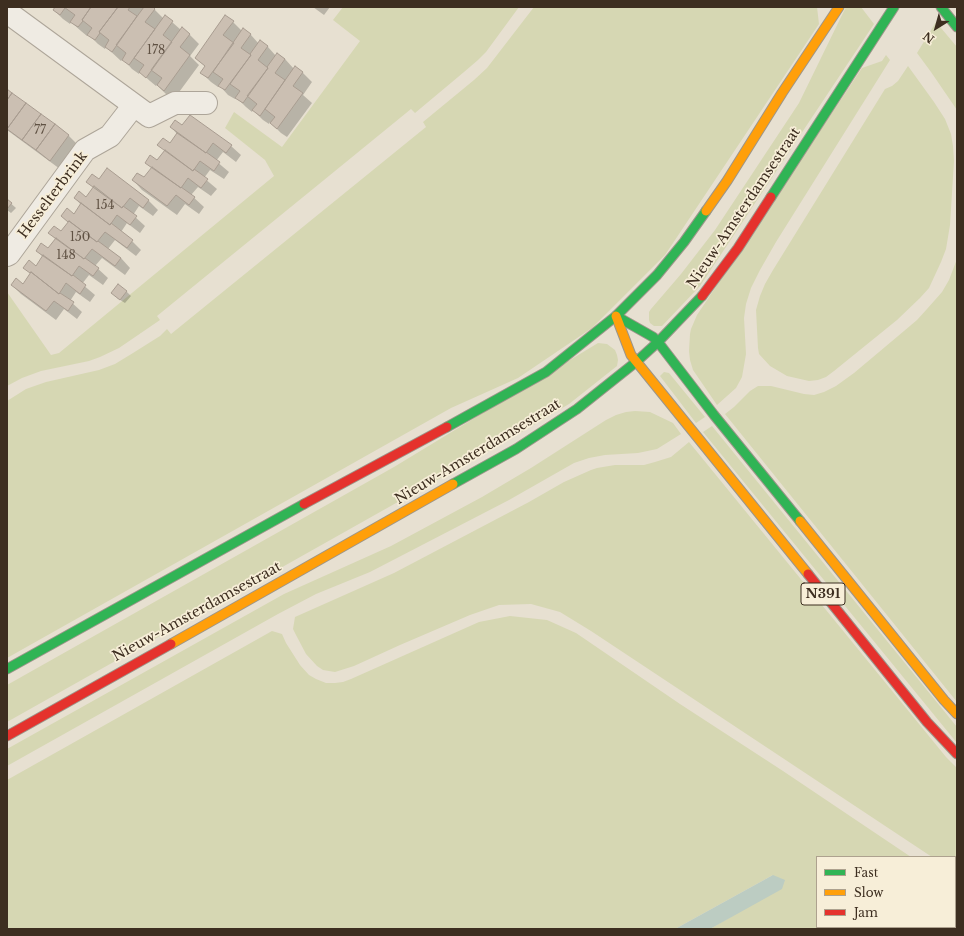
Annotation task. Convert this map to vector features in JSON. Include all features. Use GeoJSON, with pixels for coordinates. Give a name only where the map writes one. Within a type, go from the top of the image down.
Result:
{"type":"FeatureCollection","features":[{"type":"Feature","properties":{"kind":"main road","name":"Nieuw-Amsterdamsestraat"},"geometry":{"type":"LineString","coordinates":[[7,669],[246,536],[491,404],[546,372],[616,316],[657,275],[684,242],[727,181],[838,7]]}},
{"type":"Feature","properties":{"kind":"main road","name":"Nieuw-Amsterdamsestraat"},"geometry":{"type":"LineString","coordinates":[[7,736],[516,449],[578,409],[636,362],[658,342],[702,296],[738,248],[894,7]]}},
{"type":"Feature","properties":{"kind":"main road"},"geometry":{"type":"LineString","coordinates":[[941,7],[957,27]]}},
{"type":"Feature","properties":{"kind":"main road","name":"N391"},"geometry":{"type":"LineString","coordinates":[[616,316],[653,337],[658,342],[714,415],[944,700],[957,714]]}},
{"type":"Feature","properties":{"kind":"main road","name":"N391"},"geometry":{"type":"LineString","coordinates":[[616,316],[631,355],[636,362],[926,722],[957,754]]}},
{"type":"Feature","properties":{"kind":"street"},"geometry":{"type":"LineString","coordinates":[[7,12],[149,116],[175,102],[206,103]]}},
{"type":"Feature","properties":{"kind":"street","name":"Hesselterbrink"},"geometry":{"type":"LineString","coordinates":[[7,255],[85,150],[110,136],[134,104]]}},
{"type":"Feature","properties":{"kind":"green space"},"geometry":{"type":"Polygon","coordinates":[[[343,7],[519,7],[486,52],[478,60],[415,113],[411,109],[157,316],[160,320],[119,348],[100,357],[89,361],[41,371],[22,378],[7,386],[7,292],[51,355],[59,353],[274,176],[265,160],[225,128],[234,112],[282,147],[360,41],[333,20],[343,7]]]}},
{"type":"Feature","properties":{"kind":"green space"},"geometry":{"type":"Polygon","coordinates":[[[534,7],[817,7],[819,24],[665,255],[592,328],[518,378],[451,408],[7,658],[7,401],[26,389],[46,382],[99,370],[115,364],[160,336],[167,329],[171,334],[426,127],[423,122],[487,68],[534,7]]]}},
{"type":"Feature","properties":{"kind":"green space"},"geometry":{"type":"Polygon","coordinates":[[[846,7],[861,7],[874,24],[700,286],[662,326],[654,326],[650,323],[649,312],[715,230],[799,103],[846,7]]]}},
{"type":"Feature","properties":{"kind":"green space"},"geometry":{"type":"Polygon","coordinates":[[[936,22],[957,47],[957,110],[917,53],[936,22]]]}},
{"type":"Feature","properties":{"kind":"green space"},"geometry":{"type":"Polygon","coordinates":[[[886,55],[890,60],[776,242],[751,288],[746,304],[744,318],[746,354],[742,377],[736,388],[717,405],[693,370],[690,360],[690,334],[697,315],[862,68],[882,61],[886,55]]]}},
{"type":"Feature","properties":{"kind":"green space"},"geometry":{"type":"Polygon","coordinates":[[[908,66],[945,119],[951,134],[954,161],[950,225],[946,249],[941,262],[929,288],[920,298],[897,320],[826,377],[809,381],[787,376],[770,366],[759,354],[756,310],[760,296],[773,270],[885,89],[898,81],[908,66]]]}},
{"type":"Feature","properties":{"kind":"green space"},"geometry":{"type":"Polygon","coordinates":[[[957,259],[957,702],[725,414],[750,391],[758,386],[771,386],[814,395],[836,386],[854,373],[917,320],[942,292],[949,280],[957,259]]]}},
{"type":"Feature","properties":{"kind":"green space"},"geometry":{"type":"Polygon","coordinates":[[[598,343],[607,344],[615,350],[618,360],[617,366],[569,404],[508,440],[7,722],[7,685],[394,467],[598,343]]]}},
{"type":"Feature","properties":{"kind":"green space"},"geometry":{"type":"Polygon","coordinates":[[[664,372],[669,373],[705,417],[696,423],[660,376],[664,372]]]}},
{"type":"Feature","properties":{"kind":"green space"},"geometry":{"type":"Polygon","coordinates":[[[635,411],[650,412],[673,423],[681,434],[657,449],[638,453],[605,455],[574,463],[509,500],[370,572],[316,594],[278,614],[7,766],[7,749],[284,594],[391,546],[482,497],[531,468],[606,420],[616,415],[635,411]]]}},
{"type":"Feature","properties":{"kind":"green space"},"geometry":{"type":"Polygon","coordinates":[[[712,426],[957,727],[957,743],[703,432],[712,426]]]}},
{"type":"Feature","properties":{"kind":"green space"},"geometry":{"type":"Polygon","coordinates":[[[689,442],[946,757],[957,768],[957,874],[956,856],[930,856],[560,612],[531,604],[499,605],[470,615],[354,666],[335,672],[323,670],[317,666],[306,654],[293,629],[295,617],[394,573],[564,482],[597,468],[615,465],[644,465],[671,457],[689,442]]]}},
{"type":"Feature","properties":{"kind":"green space"},"geometry":{"type":"Polygon","coordinates":[[[510,616],[547,620],[576,633],[680,704],[910,856],[816,856],[816,928],[956,928],[956,888],[957,929],[710,929],[732,916],[773,875],[675,929],[7,929],[7,780],[272,631],[282,634],[300,665],[309,675],[326,683],[335,683],[351,679],[479,622],[510,616]]]}},
{"type":"Feature","properties":{"kind":"shaded area"},"geometry":{"type":"Polygon","coordinates":[[[773,875],[785,880],[782,889],[710,929],[675,929],[773,875]]]}},
{"type":"Feature","properties":{"kind":"building"},"geometry":{"type":"Polygon","coordinates":[[[55,7],[65,8],[60,15],[53,10],[55,7]]]}},
{"type":"Feature","properties":{"kind":"building"},"geometry":{"type":"Polygon","coordinates":[[[64,7],[91,7],[78,27],[70,22],[75,15],[64,7]]]}},
{"type":"Feature","properties":{"kind":"building"},"geometry":{"type":"Polygon","coordinates":[[[91,7],[118,7],[99,32],[100,33],[95,40],[87,35],[92,28],[82,20],[91,7]]]}},
{"type":"Feature","properties":{"kind":"building"},"geometry":{"type":"Polygon","coordinates":[[[118,7],[130,7],[128,10],[137,16],[112,52],[105,47],[109,40],[99,32],[118,7]]]}},
{"type":"Feature","properties":{"kind":"building"},"geometry":{"type":"Polygon","coordinates":[[[144,7],[153,7],[155,9],[145,22],[155,29],[129,65],[122,60],[126,53],[116,45],[144,7]]]}},
{"type":"Feature","properties":{"kind":"building"},"geometry":{"type":"Polygon","coordinates":[[[165,15],[173,21],[163,35],[172,42],[146,78],[139,72],[144,65],[134,58],[165,15]]]}},
{"type":"Feature","properties":{"kind":"building"},"geometry":{"type":"Polygon","coordinates":[[[225,15],[234,21],[223,35],[234,43],[208,78],[200,73],[205,66],[195,58],[225,15]]]}},
{"type":"Feature","properties":{"kind":"building"},"geometry":{"type":"Polygon","coordinates":[[[182,27],[190,34],[180,47],[190,55],[164,91],[157,85],[162,78],[151,70],[182,27]]]}},
{"type":"Feature","properties":{"kind":"building"},"geometry":{"type":"Polygon","coordinates":[[[243,28],[251,34],[241,48],[251,55],[225,90],[218,86],[223,79],[213,72],[243,28]]]}},
{"type":"Feature","properties":{"kind":"building"},"geometry":{"type":"Polygon","coordinates":[[[260,40],[268,46],[258,60],[268,68],[243,103],[235,98],[240,91],[230,84],[260,40]]]}},
{"type":"Feature","properties":{"kind":"building"},"geometry":{"type":"Polygon","coordinates":[[[277,53],[285,59],[275,73],[285,80],[260,116],[252,110],[257,104],[247,96],[268,68],[267,67],[277,53]]]}},
{"type":"Feature","properties":{"kind":"building"},"geometry":{"type":"Polygon","coordinates":[[[295,66],[303,72],[293,86],[303,93],[277,129],[270,123],[275,117],[265,109],[295,66]]]}},
{"type":"Feature","properties":{"kind":"building"},"geometry":{"type":"Polygon","coordinates":[[[7,89],[12,93],[7,100],[7,89]]]}},
{"type":"Feature","properties":{"kind":"building"},"geometry":{"type":"Polygon","coordinates":[[[12,93],[26,103],[7,129],[7,100],[12,93]]]}},
{"type":"Feature","properties":{"kind":"building"},"geometry":{"type":"Polygon","coordinates":[[[26,103],[41,114],[22,140],[7,129],[26,103]]]}},
{"type":"Feature","properties":{"kind":"building"},"geometry":{"type":"Polygon","coordinates":[[[41,114],[55,124],[36,150],[22,140],[41,114]]]}},
{"type":"Feature","properties":{"kind":"building"},"geometry":{"type":"Polygon","coordinates":[[[190,115],[232,145],[226,153],[213,143],[206,153],[170,127],[175,120],[182,125],[190,115]]]}},
{"type":"Feature","properties":{"kind":"building"},"geometry":{"type":"Polygon","coordinates":[[[55,124],[69,135],[50,161],[36,150],[55,124]]]}},
{"type":"Feature","properties":{"kind":"building"},"geometry":{"type":"Polygon","coordinates":[[[177,133],[220,162],[214,171],[200,161],[193,171],[157,145],[163,138],[170,143],[177,133]]]}},
{"type":"Feature","properties":{"kind":"building"},"geometry":{"type":"Polygon","coordinates":[[[165,150],[193,171],[194,169],[208,179],[201,188],[188,178],[181,188],[145,163],[150,155],[157,160],[165,150]]]}},
{"type":"Feature","properties":{"kind":"building"},"geometry":{"type":"Polygon","coordinates":[[[152,167],[195,197],[189,205],[176,195],[167,206],[132,180],[137,173],[144,177],[152,167]]]}},
{"type":"Feature","properties":{"kind":"building"},"geometry":{"type":"Polygon","coordinates":[[[107,168],[149,200],[143,208],[130,198],[122,208],[86,182],[92,174],[99,179],[107,168]]]}},
{"type":"Feature","properties":{"kind":"building"},"geometry":{"type":"Polygon","coordinates":[[[94,186],[122,208],[123,206],[137,216],[130,225],[117,215],[110,225],[74,198],[79,191],[86,197],[94,186]]]}},
{"type":"Feature","properties":{"kind":"building"},"geometry":{"type":"Polygon","coordinates":[[[7,199],[12,203],[7,209],[7,199]]]}},
{"type":"Feature","properties":{"kind":"building"},"geometry":{"type":"Polygon","coordinates":[[[81,203],[133,240],[127,248],[105,232],[97,242],[61,216],[67,208],[74,214],[81,203]]]}},
{"type":"Feature","properties":{"kind":"building"},"geometry":{"type":"Polygon","coordinates":[[[69,221],[121,258],[115,266],[92,249],[84,259],[48,233],[54,226],[61,231],[69,221]]]}},
{"type":"Feature","properties":{"kind":"building"},"geometry":{"type":"Polygon","coordinates":[[[56,238],[84,259],[85,258],[99,268],[93,276],[79,266],[72,276],[36,251],[41,243],[48,248],[56,238]]]}},
{"type":"Feature","properties":{"kind":"building"},"geometry":{"type":"Polygon","coordinates":[[[43,255],[86,285],[80,294],[66,283],[59,294],[31,272],[30,273],[23,268],[29,260],[36,266],[43,255]]]}},
{"type":"Feature","properties":{"kind":"building"},"geometry":{"type":"Polygon","coordinates":[[[31,272],[59,294],[60,293],[74,302],[68,311],[54,301],[46,311],[11,285],[16,278],[23,284],[31,272]]]}},
{"type":"Feature","properties":{"kind":"building"},"geometry":{"type":"Polygon","coordinates":[[[118,284],[127,291],[120,300],[111,293],[118,284]]]}},
{"type":"Feature","properties":{"kind":"traffic: fast"},"geometry":{"type":"LineString","coordinates":[[771,197],[894,7]]}},
{"type":"Feature","properties":{"kind":"traffic: fast"},"geometry":{"type":"LineString","coordinates":[[941,7],[957,27]]}},
{"type":"Feature","properties":{"kind":"traffic: fast"},"geometry":{"type":"LineString","coordinates":[[447,427],[546,372],[616,316],[657,275],[684,242],[706,211]]}},
{"type":"Feature","properties":{"kind":"traffic: fast"},"geometry":{"type":"LineString","coordinates":[[453,484],[516,449],[577,409],[636,362],[658,342],[702,296]]}},
{"type":"Feature","properties":{"kind":"traffic: fast"},"geometry":{"type":"LineString","coordinates":[[616,316],[653,337],[658,342],[714,415],[800,521]]}},
{"type":"Feature","properties":{"kind":"traffic: fast"},"geometry":{"type":"LineString","coordinates":[[7,669],[304,504]]}},
{"type":"Feature","properties":{"kind":"traffic: slow"},"geometry":{"type":"LineString","coordinates":[[706,211],[727,181],[782,93],[839,7]]}},
{"type":"Feature","properties":{"kind":"traffic: slow"},"geometry":{"type":"LineString","coordinates":[[616,316],[631,355],[808,574]]}},
{"type":"Feature","properties":{"kind":"traffic: slow"},"geometry":{"type":"LineString","coordinates":[[171,644],[453,484]]}},
{"type":"Feature","properties":{"kind":"traffic: slow"},"geometry":{"type":"LineString","coordinates":[[800,521],[944,700],[957,714]]}},
{"type":"Feature","properties":{"kind":"traffic: jam"},"geometry":{"type":"LineString","coordinates":[[702,296],[738,248],[771,197]]}},
{"type":"Feature","properties":{"kind":"traffic: jam"},"geometry":{"type":"LineString","coordinates":[[304,504],[447,427]]}},
{"type":"Feature","properties":{"kind":"traffic: jam"},"geometry":{"type":"LineString","coordinates":[[808,574],[927,722],[957,754]]}},
{"type":"Feature","properties":{"kind":"traffic: jam"},"geometry":{"type":"LineString","coordinates":[[7,736],[171,644]]}}]}
